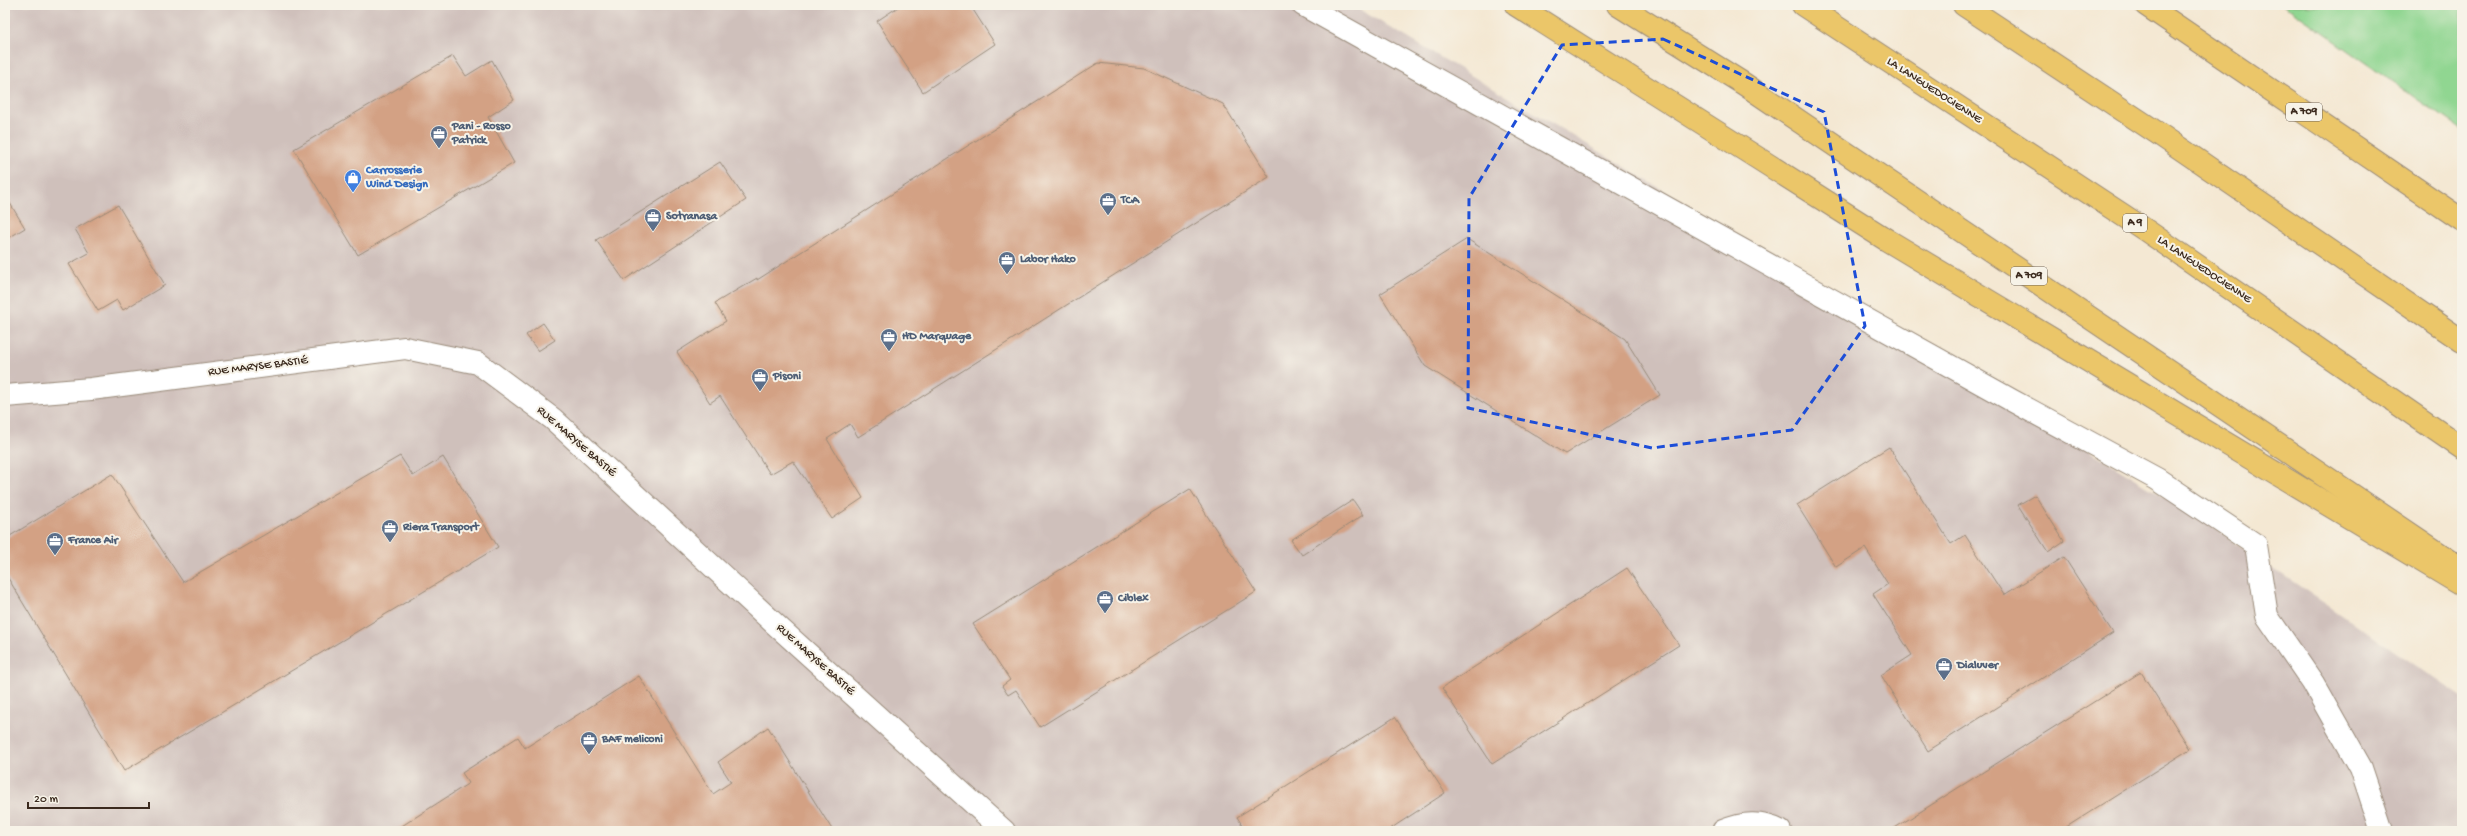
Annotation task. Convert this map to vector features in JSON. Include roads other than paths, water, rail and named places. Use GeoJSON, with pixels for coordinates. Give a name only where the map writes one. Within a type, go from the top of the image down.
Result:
{"type":"FeatureCollection","features":[{"type":"Feature","properties":{"kind":"highway"},"geometry":{"type":"LineString","coordinates":[[1516,5],[1887,240],[2462,585]]}},
{"type":"Feature","properties":{"kind":"highway","name":"A 709"},"geometry":{"type":"LineString","coordinates":[[1618,5],[1744,84],[2462,569]]}},
{"type":"Feature","properties":{"kind":"highway","name":"LA LANGUEDOCIENNE"},"geometry":{"type":"LineString","coordinates":[[1803,5],[2146,231],[2462,448]]}},
{"type":"Feature","properties":{"kind":"highway"},"geometry":{"type":"LineString","coordinates":[[1964,5],[2159,134],[2462,341]]}},
{"type":"Feature","properties":{"kind":"highway","name":"A 709"},"geometry":{"type":"LineString","coordinates":[[2146,5],[2462,220]]}},
{"type":"Feature","properties":{"kind":"street"},"geometry":{"type":"LineString","coordinates":[[1303,5],[2006,397],[2157,479],[2256,544],[2266,616],[2313,683],[2361,768],[2382,831]]}},
{"type":"Feature","properties":{"kind":"street","name":"RUE MARYSE BASTIÉ"},"geometry":{"type":"LineString","coordinates":[[5,396],[91,389],[405,348],[478,363],[553,419],[776,625],[1004,831]]}},
{"type":"Feature","properties":{"kind":"street"},"geometry":{"type":"LineString","coordinates":[[1723,831],[1740,824],[1760,824],[1780,831]]}},
{"type":"Feature","properties":{"kind":"place","name":"Pani - Rosso Patrick"},"geometry":{"type":"Point","coordinates":[439,149]}},
{"type":"Feature","properties":{"kind":"place","name":"Carrosserie Wind Design"},"geometry":{"type":"Point","coordinates":[353,193]}},
{"type":"Feature","properties":{"kind":"place","name":"TCA"},"geometry":{"type":"Point","coordinates":[1108,216]}},
{"type":"Feature","properties":{"kind":"place","name":"Sotranasa"},"geometry":{"type":"Point","coordinates":[653,232]}},
{"type":"Feature","properties":{"kind":"place","name":"Labor Hako"},"geometry":{"type":"Point","coordinates":[1007,275]}},
{"type":"Feature","properties":{"kind":"place","name":"HD Marquage"},"geometry":{"type":"Point","coordinates":[889,352]}},
{"type":"Feature","properties":{"kind":"place","name":"Pisoni"},"geometry":{"type":"Point","coordinates":[760,392]}},
{"type":"Feature","properties":{"kind":"place","name":"Riera Transport"},"geometry":{"type":"Point","coordinates":[390,543]}},
{"type":"Feature","properties":{"kind":"place","name":"France Air"},"geometry":{"type":"Point","coordinates":[55,556]}},
{"type":"Feature","properties":{"kind":"place","name":"Ciblex"},"geometry":{"type":"Point","coordinates":[1105,614]}},
{"type":"Feature","properties":{"kind":"place","name":"Dialuver"},"geometry":{"type":"Point","coordinates":[1944,681]}},
{"type":"Feature","properties":{"kind":"place","name":"BAF meliconi"},"geometry":{"type":"Point","coordinates":[589,755]}}]}
